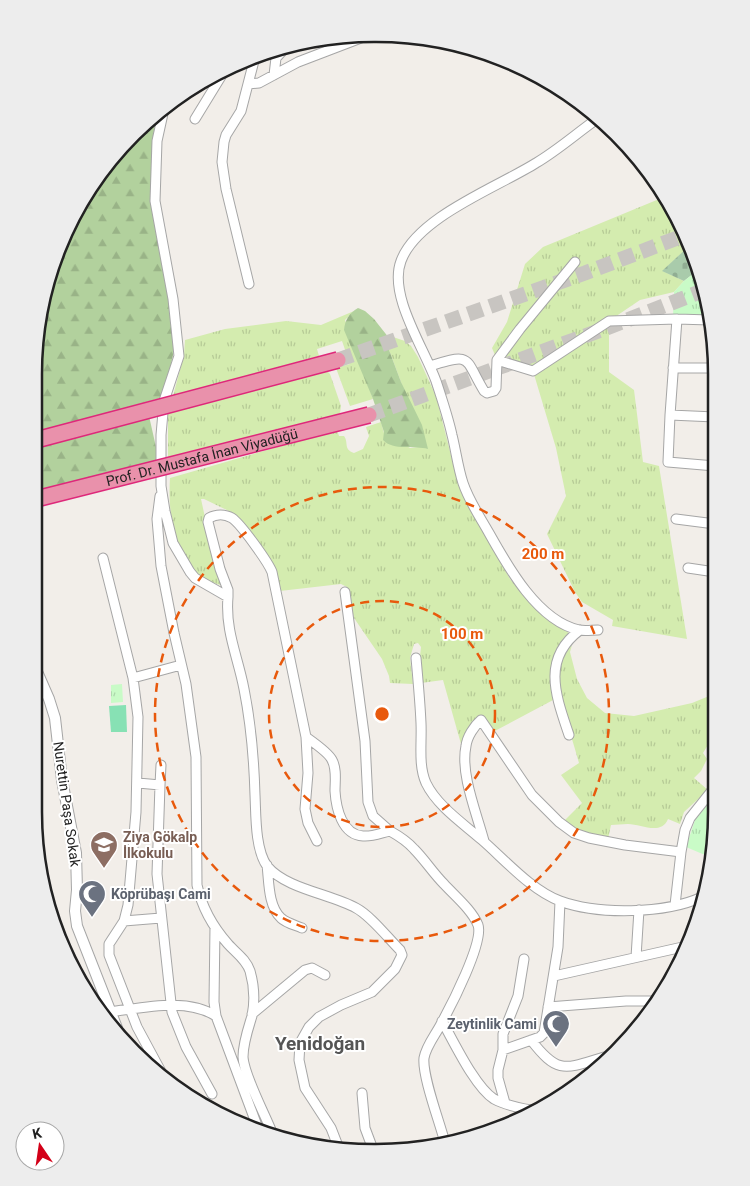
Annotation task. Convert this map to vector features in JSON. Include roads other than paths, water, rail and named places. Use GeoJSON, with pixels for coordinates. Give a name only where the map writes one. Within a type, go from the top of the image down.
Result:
{"type":"FeatureCollection","features":[{"type":"Feature","properties":{"kind":"highway"},"geometry":{"type":"LineString","coordinates":[[42,438],[338,360]]}},
{"type":"Feature","properties":{"kind":"highway","name":"Prof. Dr. Mustafa İnan Viyadüğü"},"geometry":{"type":"LineString","coordinates":[[42,497],[369,415]]}},
{"type":"Feature","properties":{"kind":"street"},"geometry":{"type":"LineString","coordinates":[[248,84],[259,83],[298,62],[346,44]]}},
{"type":"Feature","properties":{"kind":"street"},"geometry":{"type":"LineString","coordinates":[[274,75],[276,58]]}},
{"type":"Feature","properties":{"kind":"street"},"geometry":{"type":"LineString","coordinates":[[249,284],[226,189],[222,162],[226,135],[241,111],[253,66]]}},
{"type":"Feature","properties":{"kind":"street"},"geometry":{"type":"LineString","coordinates":[[196,119],[219,82]]}},
{"type":"Feature","properties":{"kind":"street"},"geometry":{"type":"LineString","coordinates":[[161,121],[157,140],[156,201],[173,299],[179,356],[164,401],[161,436],[161,486],[164,511],[170,534],[183,563],[196,578],[228,597]]}},
{"type":"Feature","properties":{"kind":"street"},"geometry":{"type":"LineString","coordinates":[[592,123],[539,162],[448,212],[428,226],[407,250],[398,270],[399,292],[430,366],[444,406],[464,485],[473,504],[509,568],[528,593],[549,614],[567,625],[580,630],[598,630]]}},
{"type":"Feature","properties":{"kind":"street"},"geometry":{"type":"LineString","coordinates":[[430,366],[450,360],[463,359],[471,367],[484,391],[491,393],[494,391],[496,388],[497,360],[575,262]]}},
{"type":"Feature","properties":{"kind":"street"},"geometry":{"type":"LineString","coordinates":[[677,319],[668,462],[708,465]]}},
{"type":"Feature","properties":{"kind":"street"},"geometry":{"type":"LineString","coordinates":[[497,360],[533,371],[608,321],[703,320]]}},
{"type":"Feature","properties":{"kind":"street"},"geometry":{"type":"LineString","coordinates":[[673,368],[708,368]]}},
{"type":"Feature","properties":{"kind":"street"},"geometry":{"type":"LineString","coordinates":[[670,415],[708,417]]}},
{"type":"Feature","properties":{"kind":"street"},"geometry":{"type":"LineString","coordinates":[[161,486],[157,519],[161,566],[188,694],[196,757],[197,884],[202,903],[215,927],[248,965],[254,987],[252,1014],[246,1033],[244,1060],[270,1126]]}},
{"type":"Feature","properties":{"kind":"street"},"geometry":{"type":"LineString","coordinates":[[302,928],[282,919],[276,911],[271,896],[267,865],[257,834],[251,731],[240,670],[228,629],[228,590],[220,569],[208,522],[209,518],[215,515],[227,516],[235,521],[270,569],[306,736],[308,759],[305,809],[308,823],[317,841]]}},
{"type":"Feature","properties":{"kind":"street"},"geometry":{"type":"LineString","coordinates":[[676,519],[708,523]]}},
{"type":"Feature","properties":{"kind":"street"},"geometry":{"type":"LineString","coordinates":[[103,558],[133,678],[138,717],[138,783],[131,875],[124,921],[108,949],[137,1027],[155,1060]]}},
{"type":"Feature","properties":{"kind":"street"},"geometry":{"type":"LineString","coordinates":[[688,568],[708,571]]}},
{"type":"Feature","properties":{"kind":"street"},"geometry":{"type":"LineString","coordinates":[[345,592],[366,741],[368,802],[374,816],[390,831],[404,839],[418,853],[433,873],[472,916],[479,928],[479,939],[474,954],[424,1060],[444,1136]]}},
{"type":"Feature","properties":{"kind":"street"},"geometry":{"type":"LineString","coordinates":[[569,735],[558,699],[555,667],[561,648],[580,630]]}},
{"type":"Feature","properties":{"kind":"street"},"geometry":{"type":"LineString","coordinates":[[416,658],[421,725],[421,758],[427,786],[450,813],[484,841],[503,860],[560,901],[609,911],[639,910],[675,905],[695,899]]}},
{"type":"Feature","properties":{"kind":"street"},"geometry":{"type":"LineString","coordinates":[[133,678],[181,665]]}},
{"type":"Feature","properties":{"kind":"street","name":"Nurettin Paşa Sokak"},"geometry":{"type":"LineString","coordinates":[[42,683],[55,718],[62,780],[76,853],[77,890],[75,911],[77,926],[108,1008]]}},
{"type":"Feature","properties":{"kind":"street"},"geometry":{"type":"LineString","coordinates":[[484,841],[467,777],[465,760],[466,744],[481,720],[532,795],[559,822],[574,833],[615,844],[682,852]]}},
{"type":"Feature","properties":{"kind":"street"},"geometry":{"type":"LineString","coordinates":[[306,736],[333,760],[336,773],[335,791],[338,807],[342,821],[346,826],[355,834],[365,836],[390,831]]}},
{"type":"Feature","properties":{"kind":"street"},"geometry":{"type":"LineString","coordinates":[[161,765],[157,861],[171,1006],[183,1041],[212,1094]]}},
{"type":"Feature","properties":{"kind":"street"},"geometry":{"type":"LineString","coordinates":[[138,783],[160,785]]}},
{"type":"Feature","properties":{"kind":"street"},"geometry":{"type":"LineString","coordinates":[[675,905],[685,830],[690,818],[708,796]]}},
{"type":"Feature","properties":{"kind":"street"},"geometry":{"type":"LineString","coordinates":[[267,865],[285,879],[302,888],[358,908],[400,950],[402,955],[395,969],[372,992],[341,1005],[319,1018],[309,1027],[300,1043],[299,1060],[305,1088],[331,1128],[336,1141]]}},
{"type":"Feature","properties":{"kind":"street"},"geometry":{"type":"LineString","coordinates":[[503,1050],[544,1033],[554,976],[559,933],[560,901]]}},
{"type":"Feature","properties":{"kind":"street"},"geometry":{"type":"LineString","coordinates":[[636,957],[639,910]]}},
{"type":"Feature","properties":{"kind":"street"},"geometry":{"type":"LineString","coordinates":[[124,921],[161,918]]}},
{"type":"Feature","properties":{"kind":"street"},"geometry":{"type":"LineString","coordinates":[[215,927],[214,1002],[216,1016],[255,1121]]}},
{"type":"Feature","properties":{"kind":"street"},"geometry":{"type":"LineString","coordinates":[[554,976],[677,948]]}},
{"type":"Feature","properties":{"kind":"street"},"geometry":{"type":"LineString","coordinates":[[505,1103],[498,1074],[503,1050],[503,1034],[518,996],[524,958]]}},
{"type":"Feature","properties":{"kind":"street"},"geometry":{"type":"LineString","coordinates":[[252,1014],[305,970],[312,968],[325,975]]}},
{"type":"Feature","properties":{"kind":"street"},"geometry":{"type":"LineString","coordinates":[[548,1007],[647,1001]]}},
{"type":"Feature","properties":{"kind":"street"},"geometry":{"type":"LineString","coordinates":[[110,1012],[171,1006],[200,1008],[216,1016]]}},
{"type":"Feature","properties":{"kind":"street"},"geometry":{"type":"LineString","coordinates":[[442,1022],[479,1085],[490,1096],[505,1103],[524,1108]]}},
{"type":"Feature","properties":{"kind":"street"},"geometry":{"type":"LineString","coordinates":[[531,1040],[548,1059],[562,1067],[576,1066],[595,1060]]}},
{"type":"Feature","properties":{"kind":"street"},"geometry":{"type":"LineString","coordinates":[[362,1093],[365,1128],[371,1144]]}},
{"type":"Feature","properties":{"kind":"tunnel"},"geometry":{"type":"LineString","coordinates":[[338,360],[585,273],[677,238]]}},
{"type":"Feature","properties":{"kind":"tunnel"},"geometry":{"type":"LineString","coordinates":[[369,415],[697,293]]}},
{"type":"Feature","properties":{"kind":"place","name":"Ziya Gökalp İlkokulu"},"geometry":{"type":"Point","coordinates":[104,869]}},
{"type":"Feature","properties":{"kind":"place","name":"Köprübaşı Cami"},"geometry":{"type":"Point","coordinates":[92,918]}},
{"type":"Feature","properties":{"kind":"place","name":"Zeytinlik Cami"},"geometry":{"type":"Point","coordinates":[556,1048]}},
{"type":"Feature","properties":{"kind":"district","name":"Yenidoğan"},"geometry":{"type":"Point","coordinates":[320,1043]}}]}
